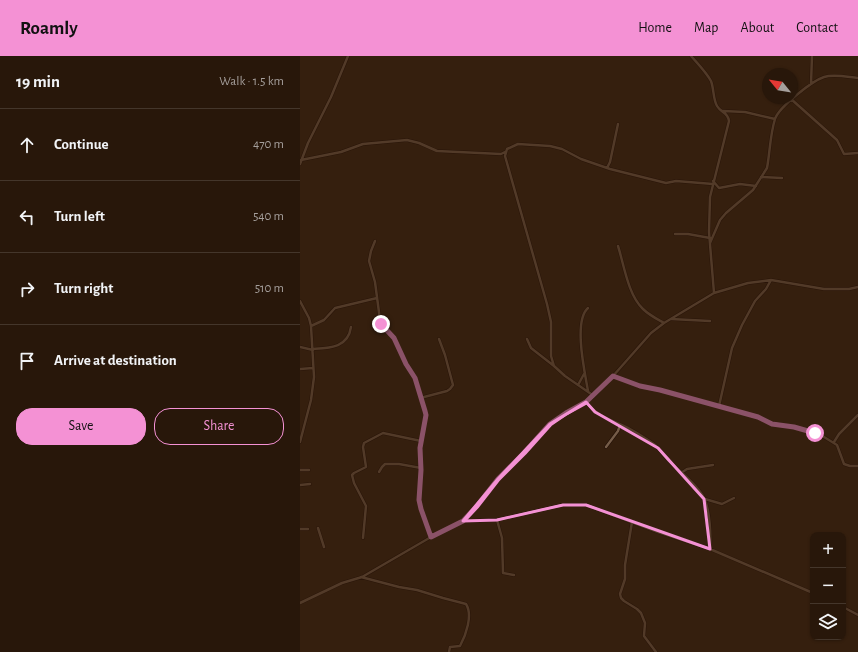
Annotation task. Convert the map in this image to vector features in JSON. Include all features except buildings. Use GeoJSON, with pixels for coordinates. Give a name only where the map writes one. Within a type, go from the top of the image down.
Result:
{"type":"FeatureCollection","features":[{"type":"Feature","properties":{"kind":"street"},"geometry":{"type":"LineString","coordinates":[[300,164],[308,143],[331,97],[348,56]]}},
{"type":"Feature","properties":{"kind":"street"},"geometry":{"type":"LineString","coordinates":[[691,56],[705,72],[711,82],[716,104],[728,116],[728,127],[710,197],[710,244],[714,293]]}},
{"type":"Feature","properties":{"kind":"street"},"geometry":{"type":"LineString","coordinates":[[811,85],[812,56]]}},
{"type":"Feature","properties":{"kind":"street"},"geometry":{"type":"LineString","coordinates":[[798,95],[824,77],[858,78]]}},
{"type":"Feature","properties":{"kind":"street"},"geometry":{"type":"LineString","coordinates":[[710,244],[720,220],[756,186],[766,168],[775,119],[786,104]]}},
{"type":"Feature","properties":{"kind":"street"},"geometry":{"type":"LineString","coordinates":[[797,104],[837,140],[844,154],[858,153]]}},
{"type":"Feature","properties":{"kind":"street"},"geometry":{"type":"LineString","coordinates":[[723,111],[734,111],[775,119]]}},
{"type":"Feature","properties":{"kind":"street"},"geometry":{"type":"LineString","coordinates":[[728,116],[734,111]]}},
{"type":"Feature","properties":{"kind":"street"},"geometry":{"type":"LineString","coordinates":[[608,168],[618,124]]}},
{"type":"Feature","properties":{"kind":"street"},"geometry":{"type":"LineString","coordinates":[[301,160],[341,152],[363,144],[407,140],[419,143],[437,151],[502,154],[507,149],[518,144],[550,146],[562,149],[581,159],[608,168],[666,183],[676,181],[713,183],[718,188],[740,184],[756,186]]}},
{"type":"Feature","properties":{"kind":"street"},"geometry":{"type":"LineString","coordinates":[[505,152],[506,162],[547,304],[551,322],[552,356],[554,366]]}},
{"type":"Feature","properties":{"kind":"street"},"geometry":{"type":"LineString","coordinates":[[761,177],[782,178]]}},
{"type":"Feature","properties":{"kind":"street"},"geometry":{"type":"LineString","coordinates":[[675,234],[688,234],[710,238]]}},
{"type":"Feature","properties":{"kind":"street"},"geometry":{"type":"LineString","coordinates":[[376,241],[371,251],[369,261],[373,271],[381,324],[394,338],[417,384],[426,415],[420,448],[420,504],[431,537]]}},
{"type":"Feature","properties":{"kind":"street"},"geometry":{"type":"LineString","coordinates":[[618,246],[627,280],[639,304],[664,323]]}},
{"type":"Feature","properties":{"kind":"street"},"geometry":{"type":"LineString","coordinates":[[719,406],[732,348],[755,301],[766,289],[771,280]]}},
{"type":"Feature","properties":{"kind":"street"},"geometry":{"type":"LineString","coordinates":[[300,603],[342,583],[361,577],[431,537],[463,521],[498,479],[550,424],[594,396],[651,333],[670,319],[714,293],[748,283],[771,280],[824,289],[849,289],[858,287]]}},
{"type":"Feature","properties":{"kind":"street"},"geometry":{"type":"LineString","coordinates":[[311,326],[324,320],[335,308],[377,298]]}},
{"type":"Feature","properties":{"kind":"street"},"geometry":{"type":"LineString","coordinates":[[300,302],[307,314],[311,326],[314,368],[313,389],[301,429],[300,442]]}},
{"type":"Feature","properties":{"kind":"street"},"geometry":{"type":"LineString","coordinates":[[588,308],[583,314],[580,336],[580,346],[588,392]]}},
{"type":"Feature","properties":{"kind":"street"},"geometry":{"type":"LineString","coordinates":[[670,319],[710,321]]}},
{"type":"Feature","properties":{"kind":"street"},"geometry":{"type":"LineString","coordinates":[[300,347],[313,349],[330,348],[341,343],[349,336],[351,327]]}},
{"type":"Feature","properties":{"kind":"street"},"geometry":{"type":"LineString","coordinates":[[421,399],[447,391],[453,385],[439,339]]}},
{"type":"Feature","properties":{"kind":"street"},"geometry":{"type":"LineString","coordinates":[[526,339],[531,348],[594,396]]}},
{"type":"Feature","properties":{"kind":"street"},"geometry":{"type":"LineString","coordinates":[[300,369],[314,368]]}},
{"type":"Feature","properties":{"kind":"street"},"geometry":{"type":"LineString","coordinates":[[578,385],[585,374]]}},
{"type":"Feature","properties":{"kind":"street"},"geometry":{"type":"LineString","coordinates":[[613,376],[640,386],[660,390],[763,419],[772,424],[794,427],[815,433],[834,442],[840,450],[844,464],[858,466]]}},
{"type":"Feature","properties":{"kind":"street"},"geometry":{"type":"LineString","coordinates":[[586,402],[595,412],[630,429],[654,444],[699,491],[704,499],[710,530],[710,549]]}},
{"type":"Feature","properties":{"kind":"street"},"geometry":{"type":"LineString","coordinates":[[834,442],[839,434],[858,414]]}},
{"type":"Feature","properties":{"kind":"street"},"geometry":{"type":"LineString","coordinates":[[606,447],[618,431],[620,425]]}},
{"type":"Feature","properties":{"kind":"street"},"geometry":{"type":"LineString","coordinates":[[363,538],[366,506],[354,483],[352,475],[366,467],[363,446],[364,443],[383,433],[421,441]]}},
{"type":"Feature","properties":{"kind":"street"},"geometry":{"type":"LineString","coordinates":[[379,472],[385,464],[399,464],[421,468]]}},
{"type":"Feature","properties":{"kind":"street"},"geometry":{"type":"LineString","coordinates":[[681,473],[687,469],[714,465]]}},
{"type":"Feature","properties":{"kind":"street"},"geometry":{"type":"LineString","coordinates":[[300,470],[309,470]]}},
{"type":"Feature","properties":{"kind":"street"},"geometry":{"type":"LineString","coordinates":[[300,484],[310,484]]}},
{"type":"Feature","properties":{"kind":"street"},"geometry":{"type":"LineString","coordinates":[[704,499],[722,504],[734,498]]}},
{"type":"Feature","properties":{"kind":"street"},"geometry":{"type":"LineString","coordinates":[[463,521],[497,520],[563,504],[586,505],[710,549],[810,592]]}},
{"type":"Feature","properties":{"kind":"street"},"geometry":{"type":"LineString","coordinates":[[497,520],[502,538],[503,573],[514,575]]}},
{"type":"Feature","properties":{"kind":"street"},"geometry":{"type":"LineString","coordinates":[[632,522],[625,565],[625,579],[620,594],[624,601],[641,613],[645,623],[644,636],[656,652]]}},
{"type":"Feature","properties":{"kind":"street"},"geometry":{"type":"LineString","coordinates":[[318,528],[324,547]]}},
{"type":"Feature","properties":{"kind":"street"},"geometry":{"type":"LineString","coordinates":[[300,529],[308,529]]}},
{"type":"Feature","properties":{"kind":"street"},"geometry":{"type":"LineString","coordinates":[[361,577],[417,590],[466,604],[468,611],[465,634],[460,646],[450,647],[449,652]]}},
{"type":"Feature","properties":{"kind":"street"},"geometry":{"type":"LineString","coordinates":[[846,609],[858,615]]}},
{"type":"Feature","properties":{"kind":"highlighted area"},"geometry":{"type":"Polygon","coordinates":[[[586,402],[595,412],[658,448],[704,499],[710,549],[586,505],[563,505],[497,520],[463,521],[498,479],[550,424],[586,402]]]}},
{"type":"Feature","properties":{"kind":"route"},"geometry":{"type":"LineString","coordinates":[[381,324],[394,338],[406,364],[415,378],[426,415],[420,448],[421,470],[419,500],[431,537],[463,521],[498,479],[550,424],[594,396],[613,376],[640,386],[660,390],[758,417],[772,424],[780,424],[815,433]]}}]}
